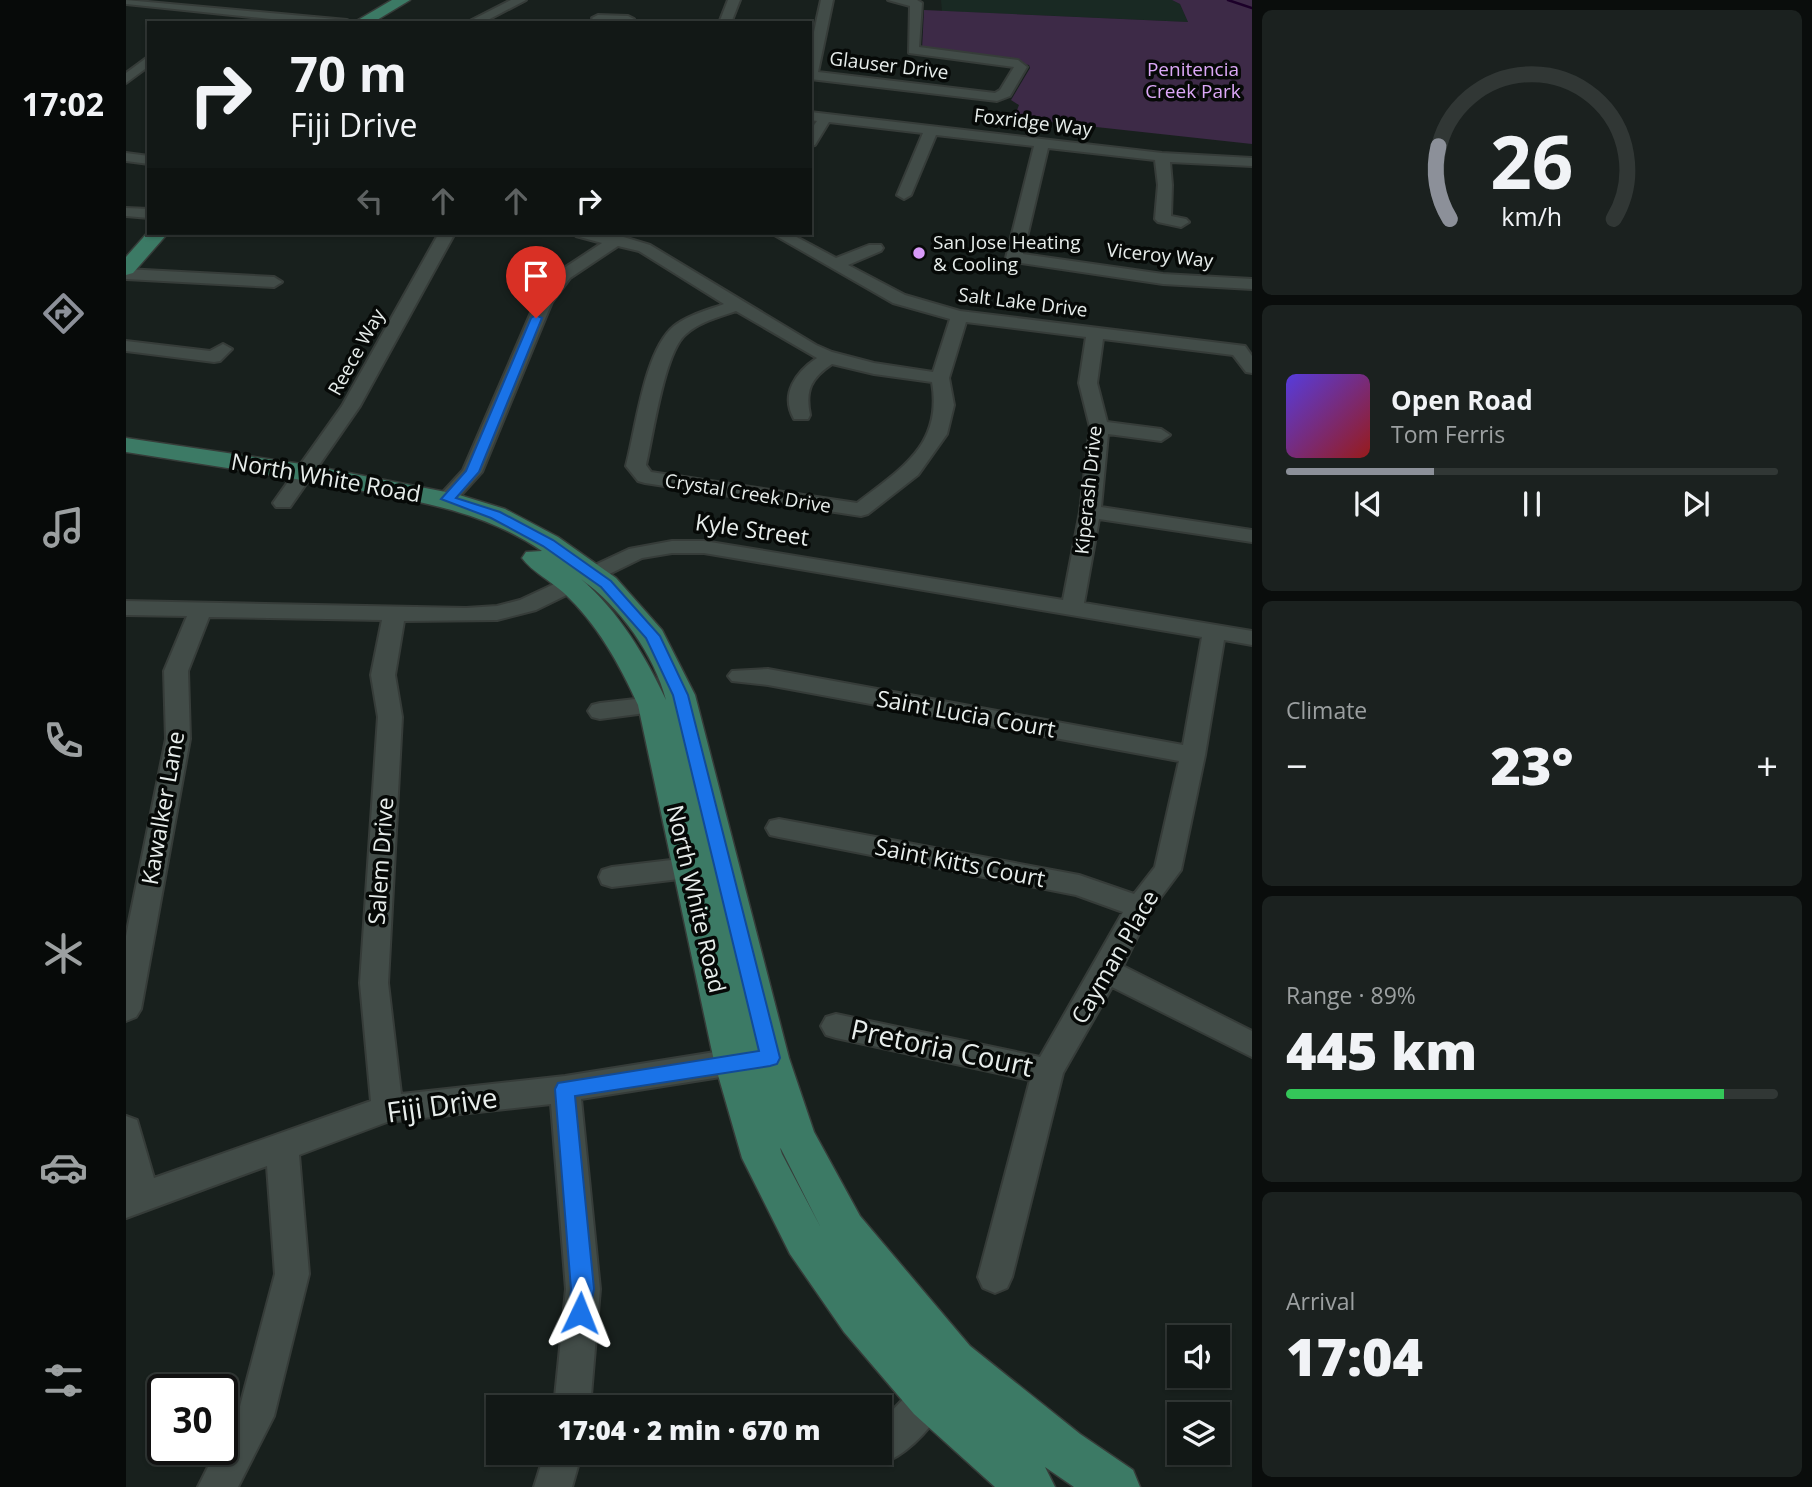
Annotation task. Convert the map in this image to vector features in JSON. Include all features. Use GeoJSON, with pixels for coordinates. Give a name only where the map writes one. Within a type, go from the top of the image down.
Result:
{"type":"FeatureCollection","features":[{"type":"Feature","properties":{"kind":"main road"},"geometry":{"type":"LineString","coordinates":[[364,21],[403,0]]}},
{"type":"Feature","properties":{"kind":"main road"},"geometry":{"type":"LineString","coordinates":[[126,272],[156,235]]}},
{"type":"Feature","properties":{"kind":"main road","name":"North White Road"},"geometry":{"type":"LineString","coordinates":[[126,445],[296,488],[447,499],[496,515],[548,543],[583,580],[636,665],[653,705],[688,868],[752,1060],[845,1230],[954,1362],[1063,1451],[1116,1487]]}},
{"type":"Feature","properties":{"kind":"main road","name":"North White Road"},"geometry":{"type":"LineString","coordinates":[[126,461],[400,504],[446,517],[488,532],[583,580],[606,584],[652,636],[680,695],[752,1060],[763,1158],[806,1240],[860,1317],[930,1398],[1031,1487]]}},
{"type":"Feature","properties":{"kind":"street"},"geometry":{"type":"LineString","coordinates":[[476,21],[520,0]]}},
{"type":"Feature","properties":{"kind":"street"},"geometry":{"type":"LineString","coordinates":[[726,21],[734,0]]}},
{"type":"Feature","properties":{"kind":"street","name":"Glauser Drive"},"geometry":{"type":"LineString","coordinates":[[812,70],[827,0]]}},
{"type":"Feature","properties":{"kind":"street"},"geometry":{"type":"LineString","coordinates":[[894,0],[908,1]]}},
{"type":"Feature","properties":{"kind":"street"},"geometry":{"type":"LineString","coordinates":[[126,1],[216,4],[333,21]]}},
{"type":"Feature","properties":{"kind":"street","name":"Glauser Drive"},"geometry":{"type":"LineString","coordinates":[[812,75],[997,97],[1005,93],[1021,67],[1018,64],[913,50],[916,3],[908,1]]}},
{"type":"Feature","properties":{"kind":"street"},"geometry":{"type":"LineString","coordinates":[[598,18],[629,17]]}},
{"type":"Feature","properties":{"kind":"street"},"geometry":{"type":"LineString","coordinates":[[128,78],[147,62]]}},
{"type":"Feature","properties":{"kind":"street"},"geometry":{"type":"LineString","coordinates":[[128,78],[147,78]]}},
{"type":"Feature","properties":{"kind":"street"},"geometry":{"type":"LineString","coordinates":[[812,135],[817,117]]}},
{"type":"Feature","properties":{"kind":"street","name":"Foxridge Way"},"geometry":{"type":"LineString","coordinates":[[817,117],[1162,157],[1252,162]]}},
{"type":"Feature","properties":{"kind":"street"},"geometry":{"type":"LineString","coordinates":[[904,195],[931,130]]}},
{"type":"Feature","properties":{"kind":"street","name":"Viceroy Way"},"geometry":{"type":"LineString","coordinates":[[1042,143],[1014,258],[1163,279],[1252,284]]}},
{"type":"Feature","properties":{"kind":"street"},"geometry":{"type":"LineString","coordinates":[[126,157],[147,160]]}},
{"type":"Feature","properties":{"kind":"street"},"geometry":{"type":"LineString","coordinates":[[1162,157],[1165,185],[1163,219],[1181,222]]}},
{"type":"Feature","properties":{"kind":"street"},"geometry":{"type":"LineString","coordinates":[[126,212],[147,214]]}},
{"type":"Feature","properties":{"kind":"street","name":"Reece Way"},"geometry":{"type":"LineString","coordinates":[[296,488],[356,397],[446,235]]}},
{"type":"Feature","properties":{"kind":"street"},"geometry":{"type":"LineString","coordinates":[[591,235],[644,248],[829,358],[881,371],[940,378],[959,316]]}},
{"type":"Feature","properties":{"kind":"street","name":"Salt Lake Drive"},"geometry":{"type":"LineString","coordinates":[[782,235],[899,299],[959,316],[1239,350],[1252,368]]}},
{"type":"Feature","properties":{"kind":"street"},"geometry":{"type":"LineString","coordinates":[[447,499],[472,472],[544,301],[564,275],[617,240]]}},
{"type":"Feature","properties":{"kind":"street"},"geometry":{"type":"LineString","coordinates":[[836,264],[875,248]]}},
{"type":"Feature","properties":{"kind":"street"},"geometry":{"type":"LineString","coordinates":[[126,272],[274,282]]}},
{"type":"Feature","properties":{"kind":"street","name":"Crystal Creek Drive"},"geometry":{"type":"LineString","coordinates":[[737,305],[700,319],[674,335],[658,373],[636,466],[645,477],[861,510],[911,471],[938,434],[945,405],[940,378]]}},
{"type":"Feature","properties":{"kind":"street","name":"Kiperash Drive"},"geometry":{"type":"LineString","coordinates":[[1073,606],[1090,512],[1099,427],[1088,383],[1095,332]]}},
{"type":"Feature","properties":{"kind":"street"},"geometry":{"type":"LineString","coordinates":[[126,346],[215,357],[223,349]]}},
{"type":"Feature","properties":{"kind":"street"},"geometry":{"type":"LineString","coordinates":[[801,415],[796,395],[803,378],[829,358]]}},
{"type":"Feature","properties":{"kind":"street"},"geometry":{"type":"LineString","coordinates":[[1099,427],[1161,435]]}},
{"type":"Feature","properties":{"kind":"street"},"geometry":{"type":"LineString","coordinates":[[1090,512],[1252,536]]}},
{"type":"Feature","properties":{"kind":"street","name":"Kyle Street"},"geometry":{"type":"LineString","coordinates":[[126,608],[466,615],[498,612],[528,605],[636,553],[672,547],[704,547],[1073,606],[1252,638]]}},
{"type":"Feature","properties":{"kind":"street","name":"Kawalker Lane"},"geometry":{"type":"LineString","coordinates":[[126,1009],[178,739],[176,671],[201,610]]}},
{"type":"Feature","properties":{"kind":"street","name":"Salem Drive"},"geometry":{"type":"LineString","coordinates":[[387,1109],[374,983],[390,717],[383,675],[394,614]]}},
{"type":"Feature","properties":{"kind":"street","name":"Cayman Place"},"geometry":{"type":"LineString","coordinates":[[995,1277],[1048,1071],[1106,971],[1139,907],[1168,870],[1193,755],[1214,632]]}},
{"type":"Feature","properties":{"kind":"street","name":"Saint Lucia Court"},"geometry":{"type":"LineString","coordinates":[[740,676],[768,677],[1193,755]]}},
{"type":"Feature","properties":{"kind":"street"},"geometry":{"type":"LineString","coordinates":[[600,711],[653,705]]}},
{"type":"Feature","properties":{"kind":"street","name":"Saint Kitts Court"},"geometry":{"type":"LineString","coordinates":[[779,828],[1079,885],[1139,907]]}},
{"type":"Feature","properties":{"kind":"street"},"geometry":{"type":"LineString","coordinates":[[612,877],[688,868]]}},
{"type":"Feature","properties":{"kind":"street"},"geometry":{"type":"LineString","coordinates":[[1106,971],[1252,1045]]}},
{"type":"Feature","properties":{"kind":"street","name":"Pretoria Court"},"geometry":{"type":"LineString","coordinates":[[836,1026],[1048,1071]]}},
{"type":"Feature","properties":{"kind":"street","name":"Fiji Drive"},"geometry":{"type":"LineString","coordinates":[[134,1199],[387,1109],[565,1089],[752,1060]]}},
{"type":"Feature","properties":{"kind":"street"},"geometry":{"type":"LineString","coordinates":[[565,1089],[583,1289],[573,1395]]}},
{"type":"Feature","properties":{"kind":"street"},"geometry":{"type":"LineString","coordinates":[[126,1130],[134,1199]]}},
{"type":"Feature","properties":{"kind":"street"},"geometry":{"type":"LineString","coordinates":[[217,1487],[256,1416],[292,1274],[282,1147]]}},
{"type":"Feature","properties":{"kind":"street"},"geometry":{"type":"LineString","coordinates":[[892,1438],[930,1398]]}},
{"type":"Feature","properties":{"kind":"street"},"geometry":{"type":"LineString","coordinates":[[553,1487],[560,1465]]}},
{"type":"Feature","properties":{"kind":"shaded area"},"geometry":{"type":"Polygon","coordinates":[[[941,0],[1172,0],[1180,4],[1188,22],[942,11],[941,0]]]}},
{"type":"Feature","properties":{"kind":"green space","name":"Penitencia Creek Park"},"geometry":{"type":"Polygon","coordinates":[[[1172,0],[1252,0],[1252,144],[1014,118],[1019,105],[1011,100],[1030,68],[1029,65],[922,49],[924,10],[1188,22],[1180,4],[1172,0]]]}},
{"type":"Feature","properties":{"kind":"waterway"},"geometry":{"type":"LineString","coordinates":[[1228,0],[1252,8]]}},
{"type":"Feature","properties":{"kind":"place","name":"San Jose Heating & Cooling"},"geometry":{"type":"Point","coordinates":[919,253]}},
{"type":"Feature","properties":{"kind":"route"},"geometry":{"type":"LineString","coordinates":[[536,318],[472,472],[447,499],[496,515],[548,543],[606,584],[652,636],[680,695],[770,1058],[565,1089],[583,1289],[580,1313]]}}]}
